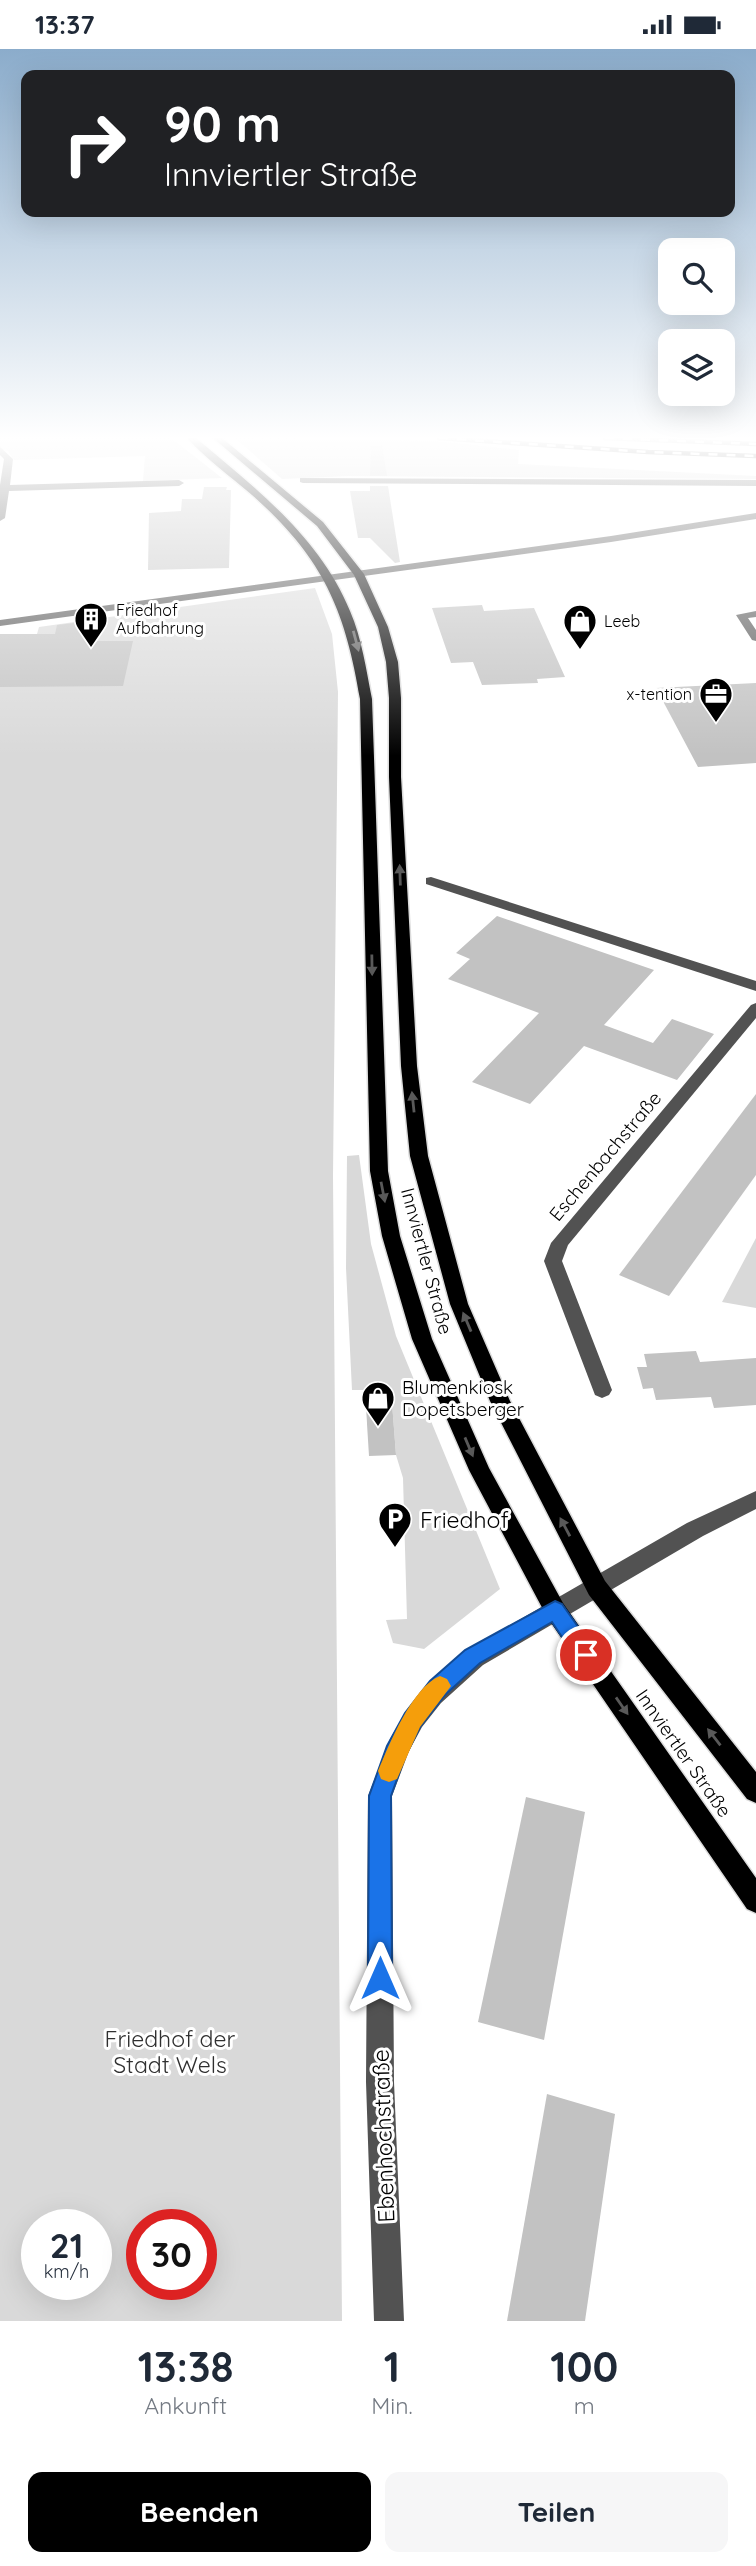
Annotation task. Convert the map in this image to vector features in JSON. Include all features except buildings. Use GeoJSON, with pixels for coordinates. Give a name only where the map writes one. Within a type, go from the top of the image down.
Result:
{"type":"FeatureCollection","features":[{"type":"Feature","properties":{"kind":"main road","name":"Innviertler Straße"},"geometry":{"type":"LineString","coordinates":[[306,544],[330,578],[354,633],[366,699],[379,1171],[391,1236],[422,1339],[479,1470],[555,1610],[756,1901]]}},
{"type":"Feature","properties":{"kind":"main road","name":"Innviertler Straße"},"geometry":{"type":"LineString","coordinates":[[336,544],[359,574],[383,627],[393,662],[409,1066],[419,1156],[459,1304],[500,1401],[597,1588],[756,1791]]}},
{"type":"Feature","properties":{"kind":"street"},"geometry":{"type":"LineString","coordinates":[[0,623],[564,544]]}},
{"type":"Feature","properties":{"kind":"street"},"geometry":{"type":"LineString","coordinates":[[756,614],[741,615],[756,638]]}},
{"type":"Feature","properties":{"kind":"street"},"geometry":{"type":"LineString","coordinates":[[431,881],[756,986]]}},
{"type":"Feature","properties":{"kind":"street","name":"Eschenbachstraße"},"geometry":{"type":"LineString","coordinates":[[602,1390],[553,1261],[560,1243],[756,1008]]}},
{"type":"Feature","properties":{"kind":"street","name":"Ebenhochstraße"},"geometry":{"type":"LineString","coordinates":[[389,2321],[380,2082],[380,1796],[395,1754],[413,1720],[438,1688],[472,1657],[597,1588],[715,1517],[756,1500]]}},
{"type":"Feature","properties":{"kind":"green space","name":"Friedhof der Stadt Wels"},"geometry":{"type":"Polygon","coordinates":[[[315,588],[332,634],[338,692],[333,1176],[342,2321],[0,2321],[0,676],[25,676],[39,627],[315,588]]]}},
{"type":"Feature","properties":{"kind":"green space"},"geometry":{"type":"Polygon","coordinates":[[[359,1155],[371,1244],[396,1336],[500,1589],[424,1649],[393,1643],[386,1620],[407,1619],[403,1478],[396,1455],[391,1390],[352,1390],[346,1268],[347,1156],[359,1155]]]}},
{"type":"Feature","properties":{"kind":"green space"},"geometry":{"type":"Polygon","coordinates":[[[756,1238],[756,1308],[722,1302],[756,1238]]]}},
{"type":"Feature","properties":{"kind":"slow traffic"},"geometry":{"type":"LineString","coordinates":[[389,1771],[413,1720],[440,1686]]}},
{"type":"Feature","properties":{"kind":"place","name":"Friedhof Aufbahrung"},"geometry":{"type":"Point","coordinates":[91,649]}},
{"type":"Feature","properties":{"kind":"place","name":"Leeb"},"geometry":{"type":"Point","coordinates":[580,651]}},
{"type":"Feature","properties":{"kind":"place","name":"x-tention"},"geometry":{"type":"Point","coordinates":[716,724]}},
{"type":"Feature","properties":{"kind":"place","name":"Blumenkiosk Dopetsberger"},"geometry":{"type":"Point","coordinates":[378,1428]}},
{"type":"Feature","properties":{"kind":"place","name":"Friedhof"},"geometry":{"type":"Point","coordinates":[395,1549]}},
{"type":"Feature","properties":{"kind":"route"},"geometry":{"type":"LineString","coordinates":[[380,1978],[380,1796],[395,1754],[413,1720],[438,1688],[472,1657],[555,1610],[586,1655]]}}]}
